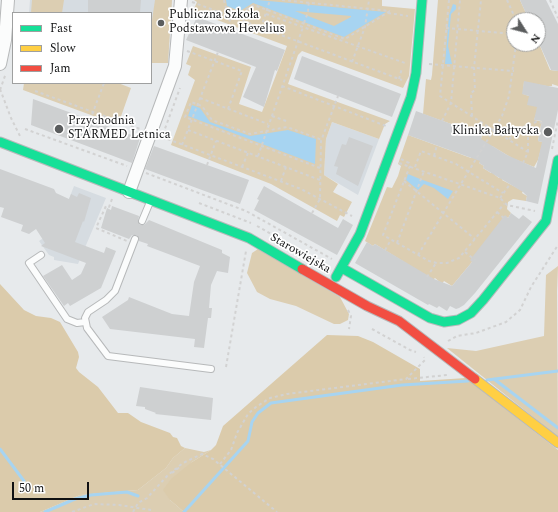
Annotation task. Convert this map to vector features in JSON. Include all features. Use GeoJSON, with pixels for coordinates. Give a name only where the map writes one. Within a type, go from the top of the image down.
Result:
{"type":"FeatureCollection","features":[{"type":"Feature","properties":{"kind":"street"},"geometry":{"type":"LineString","coordinates":[[0,64],[5,40],[8,0]]}},
{"type":"Feature","properties":{"kind":"street"},"geometry":{"type":"LineString","coordinates":[[129,192],[175,66],[181,0]]}},
{"type":"Feature","properties":{"kind":"street"},"geometry":{"type":"LineString","coordinates":[[331,286],[360,234],[414,85],[422,0]]}},
{"type":"Feature","properties":{"kind":"street","name":"Starowiejska"},"geometry":{"type":"LineString","coordinates":[[0,142],[249,238],[367,306],[399,321],[469,373],[558,443]]}},
{"type":"Feature","properties":{"kind":"street","name":"Starowiejska"},"geometry":{"type":"LineString","coordinates":[[343,266],[430,318],[444,322],[458,320],[471,312],[480,303],[546,221],[558,160]]}},
{"type":"Feature","properties":{"kind":"lane"},"geometry":{"type":"LineString","coordinates":[[142,221],[151,200]]}},
{"type":"Feature","properties":{"kind":"lane"},"geometry":{"type":"LineString","coordinates":[[134,242],[115,291],[106,300],[88,312],[85,322],[87,328],[108,356],[211,369]]}},
{"type":"Feature","properties":{"kind":"lane"},"geometry":{"type":"LineString","coordinates":[[41,255],[29,263],[67,319],[77,322],[85,322]]}},
{"type":"Feature","properties":{"kind":"path"},"geometry":{"type":"LineString","coordinates":[[224,0],[226,8],[240,13],[254,5],[345,39],[388,13],[402,15]]}},
{"type":"Feature","properties":{"kind":"path"},"geometry":{"type":"LineString","coordinates":[[282,0],[390,10],[388,13]]}},
{"type":"Feature","properties":{"kind":"path"},"geometry":{"type":"LineString","coordinates":[[352,62],[365,26],[369,0]]}},
{"type":"Feature","properties":{"kind":"path"},"geometry":{"type":"LineString","coordinates":[[449,0],[448,28],[440,96],[528,152]]}},
{"type":"Feature","properties":{"kind":"path"},"geometry":{"type":"LineString","coordinates":[[442,121],[451,103],[460,0]]}},
{"type":"Feature","properties":{"kind":"path"},"geometry":{"type":"LineString","coordinates":[[472,116],[471,93],[475,90],[474,68],[481,0]]}},
{"type":"Feature","properties":{"kind":"path"},"geometry":{"type":"LineString","coordinates":[[507,0],[512,12]]}},
{"type":"Feature","properties":{"kind":"path"},"geometry":{"type":"LineString","coordinates":[[550,0],[558,18]]}},
{"type":"Feature","properties":{"kind":"path"},"geometry":{"type":"LineString","coordinates":[[261,28],[270,1]]}},
{"type":"Feature","properties":{"kind":"path"},"geometry":{"type":"LineString","coordinates":[[258,156],[307,16],[309,2]]}},
{"type":"Feature","properties":{"kind":"path"},"geometry":{"type":"LineString","coordinates":[[196,4],[414,85]]}},
{"type":"Feature","properties":{"kind":"path"},"geometry":{"type":"LineString","coordinates":[[266,14],[406,63]]}},
{"type":"Feature","properties":{"kind":"path"},"geometry":{"type":"LineString","coordinates":[[227,27],[231,17]]}},
{"type":"Feature","properties":{"kind":"path"},"geometry":{"type":"LineString","coordinates":[[448,28],[506,33]]}},
{"type":"Feature","properties":{"kind":"path"},"geometry":{"type":"LineString","coordinates":[[191,52],[242,71],[228,109]]}},
{"type":"Feature","properties":{"kind":"path"},"geometry":{"type":"LineString","coordinates":[[182,145],[218,52]]}},
{"type":"Feature","properties":{"kind":"path"},"geometry":{"type":"LineString","coordinates":[[418,254],[467,171],[502,116],[510,96],[515,52]]}},
{"type":"Feature","properties":{"kind":"path"},"geometry":{"type":"LineString","coordinates":[[399,79],[403,63]]}},
{"type":"Feature","properties":{"kind":"path"},"geometry":{"type":"LineString","coordinates":[[438,65],[514,71]]}},
{"type":"Feature","properties":{"kind":"path"},"geometry":{"type":"LineString","coordinates":[[90,120],[104,84]]}},
{"type":"Feature","properties":{"kind":"path"},"geometry":{"type":"LineString","coordinates":[[282,86],[393,128]]}},
{"type":"Feature","properties":{"kind":"path"},"geometry":{"type":"LineString","coordinates":[[0,89],[11,118],[23,142]]}},
{"type":"Feature","properties":{"kind":"path"},"geometry":{"type":"LineString","coordinates":[[35,91],[144,131]]}},
{"type":"Feature","properties":{"kind":"path"},"geometry":{"type":"LineString","coordinates":[[312,213],[320,199],[322,140],[338,96]]}},
{"type":"Feature","properties":{"kind":"path"},"geometry":{"type":"LineString","coordinates":[[200,98],[269,124]]}},
{"type":"Feature","properties":{"kind":"path"},"geometry":{"type":"LineString","coordinates":[[320,168],[185,117],[191,102],[198,106],[202,106],[212,120],[250,134],[287,127],[322,140]]}},
{"type":"Feature","properties":{"kind":"path"},"geometry":{"type":"LineString","coordinates":[[272,116],[288,122]]}},
{"type":"Feature","properties":{"kind":"path"},"geometry":{"type":"LineString","coordinates":[[131,126],[133,118]]}},
{"type":"Feature","properties":{"kind":"path"},"geometry":{"type":"LineString","coordinates":[[509,139],[531,123],[544,123]]}},
{"type":"Feature","properties":{"kind":"path"},"geometry":{"type":"LineString","coordinates":[[523,162],[528,152],[528,137],[531,123]]}},
{"type":"Feature","properties":{"kind":"path"},"geometry":{"type":"LineString","coordinates":[[25,129],[246,211],[343,266]]}},
{"type":"Feature","properties":{"kind":"path"},"geometry":{"type":"LineString","coordinates":[[188,130],[320,180]]}},
{"type":"Feature","properties":{"kind":"path"},"geometry":{"type":"LineString","coordinates":[[162,138],[281,182],[320,199],[351,215]]}},
{"type":"Feature","properties":{"kind":"path"},"geometry":{"type":"LineString","coordinates":[[207,165],[216,141]]}},
{"type":"Feature","properties":{"kind":"path"},"geometry":{"type":"LineString","coordinates":[[434,156],[437,145]]}},
{"type":"Feature","properties":{"kind":"path"},"geometry":{"type":"LineString","coordinates":[[415,167],[421,151],[456,164],[504,193]]}},
{"type":"Feature","properties":{"kind":"path"},"geometry":{"type":"LineString","coordinates":[[242,167],[248,153]]}},
{"type":"Feature","properties":{"kind":"path"},"geometry":{"type":"LineString","coordinates":[[402,160],[409,163],[409,166],[424,170],[500,198],[504,204],[538,211],[537,215]]}},
{"type":"Feature","properties":{"kind":"path"},"geometry":{"type":"LineString","coordinates":[[409,166],[383,235],[436,263],[447,263],[454,261],[465,252],[504,204]]}},
{"type":"Feature","properties":{"kind":"path"},"geometry":{"type":"LineString","coordinates":[[281,182],[286,167]]}},
{"type":"Feature","properties":{"kind":"path"},"geometry":{"type":"LineString","coordinates":[[397,243],[424,170]]}},
{"type":"Feature","properties":{"kind":"path"},"geometry":{"type":"LineString","coordinates":[[404,181],[475,239]]}},
{"type":"Feature","properties":{"kind":"path"},"geometry":{"type":"LineString","coordinates":[[500,198],[510,184]]}},
{"type":"Feature","properties":{"kind":"path"},"geometry":{"type":"LineString","coordinates":[[113,198],[109,207],[106,206],[96,228],[134,242]]}},
{"type":"Feature","properties":{"kind":"path"},"geometry":{"type":"LineString","coordinates":[[497,212],[506,220]]}},
{"type":"Feature","properties":{"kind":"path"},"geometry":{"type":"LineString","coordinates":[[384,250],[391,240]]}},
{"type":"Feature","properties":{"kind":"path"},"geometry":{"type":"LineString","coordinates":[[406,379],[425,360],[424,354],[438,351],[446,342],[457,336],[476,333],[506,322],[520,310],[531,288],[558,245]]}},
{"type":"Feature","properties":{"kind":"path"},"geometry":{"type":"LineString","coordinates":[[226,367],[246,250]]}},
{"type":"Feature","properties":{"kind":"path"},"geometry":{"type":"LineString","coordinates":[[465,252],[475,260]]}},
{"type":"Feature","properties":{"kind":"path"},"geometry":{"type":"LineString","coordinates":[[427,277],[436,263]]}},
{"type":"Feature","properties":{"kind":"path"},"geometry":{"type":"LineString","coordinates":[[372,329],[410,350],[417,352]]}},
{"type":"Feature","properties":{"kind":"path"},"geometry":{"type":"LineString","coordinates":[[220,465],[231,450],[237,433],[248,414],[270,398],[287,394],[406,379],[469,373]]}},
{"type":"Feature","properties":{"kind":"path"},"geometry":{"type":"LineString","coordinates":[[133,512],[135,506],[147,498],[168,475],[183,463],[202,454],[213,459],[277,512]]}},
{"type":"Feature","properties":{"kind":"path"},"geometry":{"type":"LineString","coordinates":[[72,512],[94,504],[135,506],[151,510]]}},
{"type":"Feature","properties":{"kind":"shaded area","name":"Publiczna Szkoła Podstawowa Hevelius"},"geometry":{"type":"Polygon","coordinates":[[[30,0],[172,0],[168,63],[152,63],[152,12],[29,12],[30,0]]]}},
{"type":"Feature","properties":{"kind":"shaded area"},"geometry":{"type":"Polygon","coordinates":[[[32,0],[64,0],[62,12],[31,12],[32,0]]]}},
{"type":"Feature","properties":{"kind":"shaded area"},"geometry":{"type":"Polygon","coordinates":[[[155,0],[172,0],[168,63],[152,63],[152,20],[155,0]]]}},
{"type":"Feature","properties":{"kind":"shaded area"},"geometry":{"type":"Polygon","coordinates":[[[194,0],[382,0],[382,6],[415,9],[409,76],[403,88],[302,51],[298,55],[288,84],[390,121],[385,124],[379,139],[332,122],[326,139],[324,175],[338,184],[333,192],[352,202],[344,217],[340,215],[337,221],[271,184],[171,145],[195,80],[188,75],[191,66],[186,64],[193,46],[251,67],[239,104],[262,112],[287,46],[193,11],[197,2],[194,0]]]}},
{"type":"Feature","properties":{"kind":"shaded area"},"geometry":{"type":"Polygon","coordinates":[[[438,0],[520,0],[525,12],[506,12],[506,52],[543,52],[550,70],[558,71],[558,86],[552,84],[552,86],[546,86],[524,82],[523,94],[529,96],[539,107],[534,120],[544,122],[541,125],[538,141],[543,142],[538,160],[534,167],[512,158],[492,146],[479,163],[484,166],[483,168],[491,173],[493,171],[499,178],[501,176],[503,178],[502,180],[523,191],[522,193],[527,196],[526,201],[513,199],[508,202],[507,209],[511,213],[508,218],[505,216],[472,262],[452,286],[444,281],[442,284],[435,278],[433,280],[375,244],[373,246],[365,241],[387,187],[392,188],[398,176],[401,166],[398,164],[408,135],[471,158],[475,148],[477,149],[482,136],[469,130],[470,128],[455,123],[454,125],[423,114],[426,79],[431,80],[438,0]]]}},
{"type":"Feature","properties":{"kind":"shaded area"},"geometry":{"type":"Polygon","coordinates":[[[24,84],[121,84],[131,88],[118,125],[23,90],[24,84]]]}},
{"type":"Feature","properties":{"kind":"shaded area"},"geometry":{"type":"Polygon","coordinates":[[[332,122],[379,139],[358,195],[324,175],[326,139],[332,122]]]}},
{"type":"Feature","properties":{"kind":"shaded area"},"geometry":{"type":"Polygon","coordinates":[[[74,186],[106,198],[78,264],[54,260],[54,257],[49,255],[39,241],[58,228],[74,186]]]}},
{"type":"Feature","properties":{"kind":"shaded area"},"geometry":{"type":"Polygon","coordinates":[[[258,249],[340,297],[349,314],[348,320],[340,324],[334,324],[296,306],[270,299],[257,292],[247,273],[252,253],[258,249]]]}},
{"type":"Feature","properties":{"kind":"shaded area"},"geometry":{"type":"Polygon","coordinates":[[[558,266],[558,437],[447,348],[476,351],[544,336],[546,275],[558,266]]]}},
{"type":"Feature","properties":{"kind":"shaded area"},"geometry":{"type":"Polygon","coordinates":[[[0,284],[24,310],[36,316],[51,318],[60,322],[78,352],[79,357],[76,368],[98,387],[118,413],[128,413],[141,422],[170,433],[173,437],[177,438],[181,446],[185,448],[173,458],[166,468],[138,490],[80,495],[40,512],[0,512],[0,284]]]}},
{"type":"Feature","properties":{"kind":"shaded area"},"geometry":{"type":"Polygon","coordinates":[[[327,335],[358,336],[373,342],[420,369],[420,381],[466,378],[558,450],[558,512],[184,512],[170,500],[163,490],[171,479],[192,462],[211,450],[216,445],[223,426],[327,335]]]}},
{"type":"Feature","properties":{"kind":"shaded area"},"geometry":{"type":"Polygon","coordinates":[[[185,448],[204,452],[211,450],[192,462],[170,500],[184,512],[40,512],[80,495],[138,490],[166,468],[173,458],[185,448]]]}},
{"type":"Feature","properties":{"kind":"water"},"geometry":{"type":"Polygon","coordinates":[[[226,0],[258,0],[386,12],[344,37],[253,3],[240,11],[227,6],[226,0]],[[295,11],[334,26],[351,16],[295,11]]]}},
{"type":"Feature","properties":{"kind":"water"},"geometry":{"type":"Polygon","coordinates":[[[453,4],[456,5],[456,9],[451,14],[448,46],[452,64],[445,64],[449,15],[453,4]]]}},
{"type":"Feature","properties":{"kind":"water"},"geometry":{"type":"Polygon","coordinates":[[[192,105],[200,108],[210,122],[250,136],[288,130],[316,139],[315,164],[188,116],[192,105]]]}},
{"type":"Feature","properties":{"kind":"water"},"geometry":{"type":"Polygon","coordinates":[[[408,174],[453,191],[448,199],[434,188],[424,184],[418,190],[406,180],[408,174]]]}},
{"type":"Feature","properties":{"kind":"building"},"geometry":{"type":"Polygon","coordinates":[[[88,0],[141,0],[140,12],[88,12],[88,0]]]}},
{"type":"Feature","properties":{"kind":"building"},"geometry":{"type":"Polygon","coordinates":[[[520,0],[546,0],[558,24],[558,71],[551,70],[543,52],[546,52],[546,12],[525,12],[520,0]]]}},
{"type":"Feature","properties":{"kind":"building"},"geometry":{"type":"Polygon","coordinates":[[[197,17],[285,50],[277,71],[275,70],[264,107],[243,97],[256,67],[186,40],[197,17]]]}},
{"type":"Feature","properties":{"kind":"building"},"geometry":{"type":"Polygon","coordinates":[[[302,56],[401,94],[392,117],[294,79],[302,56]]]}},
{"type":"Feature","properties":{"kind":"building"},"geometry":{"type":"Polygon","coordinates":[[[524,81],[558,88],[558,110],[538,204],[526,201],[527,196],[523,192],[483,168],[484,166],[479,163],[480,161],[408,135],[416,111],[454,125],[455,123],[470,128],[469,130],[482,135],[481,139],[507,155],[536,168],[542,142],[538,141],[542,121],[534,120],[537,107],[527,105],[529,96],[522,94],[524,81]]]}},
{"type":"Feature","properties":{"kind":"building"},"geometry":{"type":"Polygon","coordinates":[[[33,99],[140,138],[132,163],[31,125],[33,99]]]}},
{"type":"Feature","properties":{"kind":"building"},"geometry":{"type":"Polygon","coordinates":[[[349,137],[373,146],[358,186],[336,174],[338,167],[334,166],[342,144],[346,145],[349,137]]]}},
{"type":"Feature","properties":{"kind":"building"},"geometry":{"type":"Polygon","coordinates":[[[154,146],[249,180],[240,204],[145,169],[154,146]]]}},
{"type":"Feature","properties":{"kind":"building"},"geometry":{"type":"Polygon","coordinates":[[[0,169],[54,189],[56,193],[69,199],[71,194],[77,197],[79,193],[91,198],[84,222],[83,221],[75,242],[104,253],[106,247],[116,251],[101,288],[70,306],[68,303],[64,306],[43,276],[62,265],[72,280],[81,274],[86,263],[41,246],[45,243],[36,229],[29,234],[21,231],[23,225],[1,217],[4,208],[0,207],[0,169]]]}},
{"type":"Feature","properties":{"kind":"building"},"geometry":{"type":"Polygon","coordinates":[[[264,186],[338,228],[343,219],[353,225],[337,255],[254,210],[259,200],[257,199],[264,186]]]}},
{"type":"Feature","properties":{"kind":"building"},"geometry":{"type":"Polygon","coordinates":[[[112,206],[139,216],[138,221],[140,225],[144,225],[149,220],[222,250],[222,253],[230,257],[228,273],[217,271],[211,285],[209,308],[212,308],[211,318],[208,318],[204,348],[194,347],[195,339],[110,329],[102,317],[128,300],[129,297],[172,314],[189,316],[194,282],[200,266],[147,246],[148,244],[139,241],[137,235],[132,235],[129,239],[101,228],[107,208],[111,210],[112,206]]]}},
{"type":"Feature","properties":{"kind":"building"},"geometry":{"type":"Polygon","coordinates":[[[511,213],[519,219],[523,215],[532,222],[475,293],[464,305],[456,309],[450,306],[447,311],[439,306],[437,308],[429,304],[428,305],[355,263],[367,242],[373,246],[375,244],[434,279],[452,286],[472,262],[470,260],[505,215],[508,218],[511,213]]]}},
{"type":"Feature","properties":{"kind":"building"},"geometry":{"type":"Polygon","coordinates":[[[140,387],[213,398],[211,420],[155,414],[156,413],[145,409],[145,407],[136,406],[140,387]]]}},
{"type":"Feature","properties":{"kind":"waterway"},"geometry":{"type":"LineString","coordinates":[[487,380],[558,371]]}},
{"type":"Feature","properties":{"kind":"waterway"},"geometry":{"type":"LineString","coordinates":[[494,379],[558,428]]}},
{"type":"Feature","properties":{"kind":"waterway"},"geometry":{"type":"LineString","coordinates":[[184,512],[248,441],[252,422],[258,413],[271,403],[402,385],[468,381]]}},
{"type":"Feature","properties":{"kind":"waterway"},"geometry":{"type":"LineString","coordinates":[[0,449],[24,481]]}},
{"type":"Feature","properties":{"kind":"waterway"},"geometry":{"type":"LineString","coordinates":[[45,512],[75,499],[91,495],[127,492],[138,496]]}},
{"type":"Feature","properties":{"kind":"traffic: fast"},"geometry":{"type":"LineString","coordinates":[[336,277],[360,234],[411,97],[416,73],[422,0]]}},
{"type":"Feature","properties":{"kind":"traffic: fast"},"geometry":{"type":"LineString","coordinates":[[0,142],[249,238],[302,269]]}},
{"type":"Feature","properties":{"kind":"traffic: fast"},"geometry":{"type":"LineString","coordinates":[[342,268],[430,318],[444,322],[458,320],[471,313],[483,300],[546,221],[558,160]]}},
{"type":"Feature","properties":{"kind":"traffic: slow"},"geometry":{"type":"LineString","coordinates":[[475,379],[558,443]]}},
{"type":"Feature","properties":{"kind":"traffic: jam"},"geometry":{"type":"LineString","coordinates":[[302,269],[367,306],[399,321],[475,379]]}},
{"type":"Feature","properties":{"kind":"place","name":"Publiczna Szkoła Podstawowa Hevelius"},"geometry":{"type":"Point","coordinates":[161,23]}},
{"type":"Feature","properties":{"kind":"place","name":"Przychodnia STARMED Letnica"},"geometry":{"type":"Point","coordinates":[59,129]}},
{"type":"Feature","properties":{"kind":"place","name":"Klinika Bałtycka"},"geometry":{"type":"Point","coordinates":[548,132]}}]}
